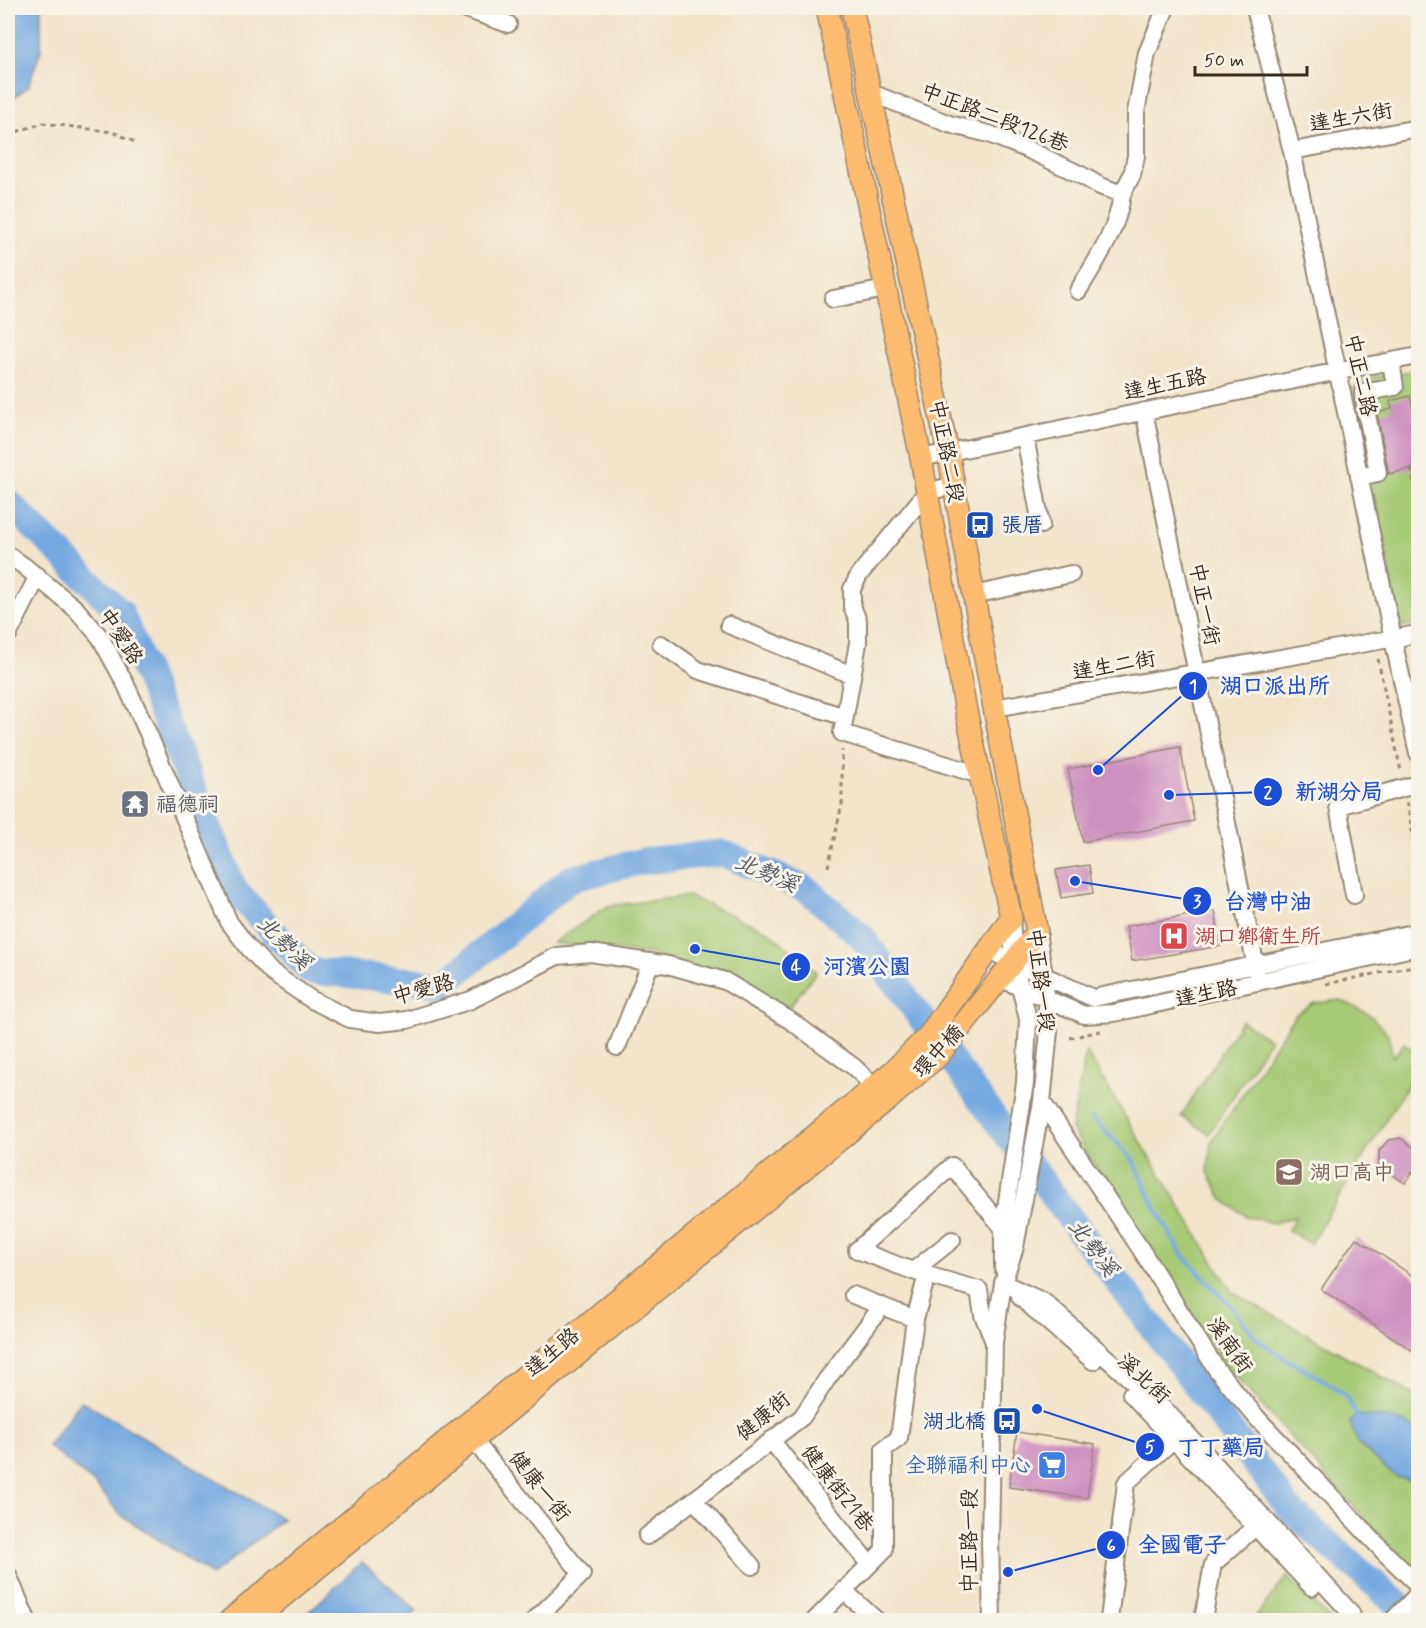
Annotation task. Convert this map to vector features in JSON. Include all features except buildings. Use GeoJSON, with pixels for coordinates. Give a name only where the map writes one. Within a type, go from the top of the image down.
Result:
{"type":"FeatureCollection","features":[{"type":"Feature","properties":{"kind":"main road","name":"中正路二段"},"geometry":{"type":"LineString","coordinates":[[827,8],[921,458],[965,706],[1011,918]]}},
{"type":"Feature","properties":{"kind":"main road","name":"中正路二段"},"geometry":{"type":"LineString","coordinates":[[852,8],[948,452],[1037,932]]}},
{"type":"Feature","properties":{"kind":"main road"},"geometry":{"type":"LineString","coordinates":[[988,950],[1011,918]]}},
{"type":"Feature","properties":{"kind":"main road"},"geometry":{"type":"LineString","coordinates":[[999,978],[1014,963],[1037,932]]}},
{"type":"Feature","properties":{"kind":"main road","name":"環中橋"},"geometry":{"type":"LineString","coordinates":[[882,1093],[894,1070],[928,1036],[968,982],[988,950]]}},
{"type":"Feature","properties":{"kind":"main road","name":"環中橋"},"geometry":{"type":"LineString","coordinates":[[882,1093],[938,1056],[999,978]]}},
{"type":"Feature","properties":{"kind":"main road","name":"達生路"},"geometry":{"type":"LineString","coordinates":[[230,1620],[326,1551],[882,1093]]}},
{"type":"Feature","properties":{"kind":"main road","name":"達生路"},"geometry":{"type":"LineString","coordinates":[[254,1620],[326,1551]]}},
{"type":"Feature","properties":{"kind":"street"},"geometry":{"type":"LineString","coordinates":[[463,8],[508,24]]}},
{"type":"Feature","properties":{"kind":"street"},"geometry":{"type":"LineString","coordinates":[[1078,291],[1112,230],[1120,212],[1122,194],[1132,175],[1136,156],[1136,112],[1147,53],[1166,8]]}},
{"type":"Feature","properties":{"kind":"street","name":"中正二路"},"geometry":{"type":"LineString","coordinates":[[1255,8],[1292,151],[1393,639],[1419,753]]}},
{"type":"Feature","properties":{"kind":"street","name":"中正路二段126巷"},"geometry":{"type":"LineString","coordinates":[[869,92],[949,124],[1009,142],[1122,194]]}},
{"type":"Feature","properties":{"kind":"street","name":"達生六街"},"geometry":{"type":"LineString","coordinates":[[1292,151],[1419,128]]}},
{"type":"Feature","properties":{"kind":"street"},"geometry":{"type":"LineString","coordinates":[[832,299],[886,289]]}},
{"type":"Feature","properties":{"kind":"street","name":"達生五路"},"geometry":{"type":"LineString","coordinates":[[921,458],[1419,356]]}},
{"type":"Feature","properties":{"kind":"street"},"geometry":{"type":"LineString","coordinates":[[1359,477],[1378,473],[1363,393],[1395,387],[1390,361]]}},
{"type":"Feature","properties":{"kind":"street","name":"中正一街"},"geometry":{"type":"LineString","coordinates":[[1144,411],[1257,973]]}},
{"type":"Feature","properties":{"kind":"street"},"geometry":{"type":"LineString","coordinates":[[1025,436],[1041,525]]}},
{"type":"Feature","properties":{"kind":"street"},"geometry":{"type":"LineString","coordinates":[[843,725],[858,643],[858,621],[852,606],[852,589],[859,575],[927,492],[954,485]]}},
{"type":"Feature","properties":{"kind":"street","name":"中愛路"},"geometry":{"type":"LineString","coordinates":[[8,555],[38,576],[76,609],[100,637],[148,733],[229,922],[272,973],[312,1000],[350,1019],[380,1023],[407,1020],[471,1000],[557,957],[591,953],[651,962],[725,981],[791,1021],[854,1067],[882,1093]]}},
{"type":"Feature","properties":{"kind":"street"},"geometry":{"type":"LineString","coordinates":[[974,595],[1071,574]]}},
{"type":"Feature","properties":{"kind":"street"},"geometry":{"type":"LineString","coordinates":[[8,635],[38,576]]}},
{"type":"Feature","properties":{"kind":"street"},"geometry":{"type":"LineString","coordinates":[[729,625],[852,675]]}},
{"type":"Feature","properties":{"kind":"street","name":"達生二街"},"geometry":{"type":"LineString","coordinates":[[994,708],[1419,634]]}},
{"type":"Feature","properties":{"kind":"street"},"geometry":{"type":"LineString","coordinates":[[661,644],[699,670],[980,776]]}},
{"type":"Feature","properties":{"kind":"street"},"geometry":{"type":"LineString","coordinates":[[1354,895],[1338,806],[1411,787]]}},
{"type":"Feature","properties":{"kind":"street","name":"中正路一段"},"geometry":{"type":"LineString","coordinates":[[1003,1228],[1025,1083],[1028,1019],[1014,963],[1011,918]]}},
{"type":"Feature","properties":{"kind":"street","name":"中正路一段"},"geometry":{"type":"LineString","coordinates":[[1037,932],[1049,1031],[1042,1102]]}},
{"type":"Feature","properties":{"kind":"street","name":"達生路"},"geometry":{"type":"LineString","coordinates":[[999,978],[1084,1015],[1114,1013],[1257,973],[1419,932]]}},
{"type":"Feature","properties":{"kind":"street","name":"達生路"},"geometry":{"type":"LineString","coordinates":[[988,950],[1094,998],[1419,947]]}},
{"type":"Feature","properties":{"kind":"street"},"geometry":{"type":"LineString","coordinates":[[617,1047],[651,962]]}},
{"type":"Feature","properties":{"kind":"street"},"geometry":{"type":"LineString","coordinates":[[1003,1283],[1015,1247],[1042,1102]]}},
{"type":"Feature","properties":{"kind":"street","name":"溪南街"},"geometry":{"type":"LineString","coordinates":[[1042,1102],[1140,1248],[1217,1370],[1258,1419],[1386,1554],[1419,1585]]}},
{"type":"Feature","properties":{"kind":"street"},"geometry":{"type":"LineString","coordinates":[[994,1342],[983,1315],[979,1290],[920,1273],[857,1250],[952,1166],[1003,1228],[1003,1283]]}},
{"type":"Feature","properties":{"kind":"street"},"geometry":{"type":"LineString","coordinates":[[815,1620],[884,1550],[884,1449],[899,1437],[920,1273],[952,1240]]}},
{"type":"Feature","properties":{"kind":"street"},"geometry":{"type":"LineString","coordinates":[[1003,1283],[1044,1302],[1167,1412],[1351,1613],[1353,1620]]}},
{"type":"Feature","properties":{"kind":"street","name":"中正路一段"},"geometry":{"type":"LineString","coordinates":[[992,1620],[990,1541],[994,1342],[1003,1283]]}},
{"type":"Feature","properties":{"kind":"street","name":"溪北街"},"geometry":{"type":"LineString","coordinates":[[1003,1283],[1136,1398],[1343,1620]]}},
{"type":"Feature","properties":{"kind":"street"},"geometry":{"type":"LineString","coordinates":[[853,1295],[915,1319]]}},
{"type":"Feature","properties":{"kind":"street","name":"健康街"},"geometry":{"type":"LineString","coordinates":[[647,1536],[802,1417],[827,1379],[882,1306]]}},
{"type":"Feature","properties":{"kind":"street","name":"健康一街"},"geometry":{"type":"LineString","coordinates":[[468,1433],[582,1574],[535,1620]]}},
{"type":"Feature","properties":{"kind":"street"},"geometry":{"type":"LineString","coordinates":[[1109,1620],[1126,1483],[1174,1439]]}},
{"type":"Feature","properties":{"kind":"street","name":"健康街21巷"},"geometry":{"type":"LineString","coordinates":[[771,1440],[869,1564]]}},
{"type":"Feature","properties":{"kind":"street"},"geometry":{"type":"LineString","coordinates":[[694,1500],[752,1566]]}},
{"type":"Feature","properties":{"kind":"street"},"geometry":{"type":"LineString","coordinates":[[1203,1620],[1213,1564],[1255,1527]]}},
{"type":"Feature","properties":{"kind":"street"},"geometry":{"type":"LineString","coordinates":[[8,1575],[27,1620]]}},
{"type":"Feature","properties":{"kind":"street"},"geometry":{"type":"LineString","coordinates":[[843,1590],[876,1620]]}},
{"type":"Feature","properties":{"kind":"street"},"geometry":{"type":"LineString","coordinates":[[1393,1620],[1419,1594]]}},
{"type":"Feature","properties":{"kind":"path"},"geometry":{"type":"LineString","coordinates":[[8,131],[16,132],[43,123],[113,132],[137,143]]}},
{"type":"Feature","properties":{"kind":"path"},"geometry":{"type":"LineString","coordinates":[[1411,469],[1418,499],[1416,527]]}},
{"type":"Feature","properties":{"kind":"path"},"geometry":{"type":"LineString","coordinates":[[1378,659],[1411,787],[1419,863]]}},
{"type":"Feature","properties":{"kind":"path"},"geometry":{"type":"LineString","coordinates":[[828,867],[842,804],[843,725]]}},
{"type":"Feature","properties":{"kind":"green space"},"geometry":{"type":"Polygon","coordinates":[[[1418,370],[1418,624],[1400,627],[1353,388],[1366,378],[1418,370]]]}},
{"type":"Feature","properties":{"kind":"green space"},"geometry":{"type":"Polygon","coordinates":[[[688,896],[768,931],[816,972],[787,1010],[652,954],[553,943],[608,906],[688,896]]]}},
{"type":"Feature","properties":{"kind":"green space"},"geometry":{"type":"Polygon","coordinates":[[[1341,1000],[1370,1015],[1388,1034],[1393,1057],[1404,1043],[1418,1054],[1418,1068],[1310,1244],[1288,1230],[1295,1217],[1273,1223],[1246,1216],[1223,1200],[1208,1172],[1211,1142],[1295,1015],[1314,1003],[1341,1000]]]}},
{"type":"Feature","properties":{"kind":"green space"},"geometry":{"type":"Polygon","coordinates":[[[1241,1021],[1270,1039],[1209,1134],[1181,1116],[1241,1021]]]}},
{"type":"Feature","properties":{"kind":"green space"},"geometry":{"type":"Polygon","coordinates":[[[1086,1052],[1232,1292],[1418,1397],[1418,1577],[1225,1365],[1071,1129],[1086,1052]]]}},
{"type":"Feature","properties":{"kind":"green space"},"geometry":{"type":"Polygon","coordinates":[[[1287,1576],[1330,1620],[1253,1620],[1287,1576]]]}},
{"type":"Feature","properties":{"kind":"water"},"geometry":{"type":"Polygon","coordinates":[[[8,8],[41,8],[41,50],[28,87],[8,101],[8,8]]]}},
{"type":"Feature","properties":{"kind":"water"},"geometry":{"type":"Polygon","coordinates":[[[81,1401],[283,1519],[212,1575],[121,1515],[94,1483],[48,1446],[81,1401]]]}},
{"type":"Feature","properties":{"kind":"water"},"geometry":{"type":"Polygon","coordinates":[[[1356,1415],[1397,1420],[1418,1431],[1418,1477],[1415,1481],[1396,1477],[1358,1444],[1350,1422],[1356,1415]]]}},
{"type":"Feature","properties":{"kind":"water"},"geometry":{"type":"Polygon","coordinates":[[[362,1562],[417,1611],[407,1620],[300,1620],[362,1562]]]}},
{"type":"Feature","properties":{"kind":"waterway","name":"北勢溪"},"geometry":{"type":"LineString","coordinates":[[8,502],[121,613],[235,891],[310,971],[444,984],[570,879],[643,861],[722,853],[806,889],[862,937],[977,1095],[1291,1511],[1416,1620]]}},
{"type":"Feature","properties":{"kind":"waterway"},"geometry":{"type":"LineString","coordinates":[[1092,1118],[1132,1158],[1155,1207],[1181,1253],[1234,1310],[1256,1338],[1281,1356],[1335,1387],[1348,1399],[1356,1415]]}},
{"type":"Feature","properties":{"kind":"place","name":"張厝"},"geometry":{"type":"Point","coordinates":[980,525]}},
{"type":"Feature","properties":{"kind":"place","name":"湖口派出所"},"geometry":{"type":"Point","coordinates":[1098,770]}},
{"type":"Feature","properties":{"kind":"place","name":"新湖分局"},"geometry":{"type":"Point","coordinates":[1169,795]}},
{"type":"Feature","properties":{"kind":"place","name":"福德祠"},"geometry":{"type":"Point","coordinates":[135,804]}},
{"type":"Feature","properties":{"kind":"place","name":"台灣中油"},"geometry":{"type":"Point","coordinates":[1075,881]}},
{"type":"Feature","properties":{"kind":"place","name":"湖口鄉衛生所"},"geometry":{"type":"Point","coordinates":[1174,936]}},
{"type":"Feature","properties":{"kind":"place","name":"河濱公園"},"geometry":{"type":"Point","coordinates":[695,949]}},
{"type":"Feature","properties":{"kind":"place","name":"湖口高中"},"geometry":{"type":"Point","coordinates":[1289,1172]}},
{"type":"Feature","properties":{"kind":"place","name":"丁丁藥局"},"geometry":{"type":"Point","coordinates":[1037,1409]}},
{"type":"Feature","properties":{"kind":"place","name":"湖北橋"},"geometry":{"type":"Point","coordinates":[1007,1421]}},
{"type":"Feature","properties":{"kind":"place","name":"全聯福利中心"},"geometry":{"type":"Point","coordinates":[1052,1465]}},
{"type":"Feature","properties":{"kind":"place","name":"全國電子"},"geometry":{"type":"Point","coordinates":[1008,1572]}}]}
